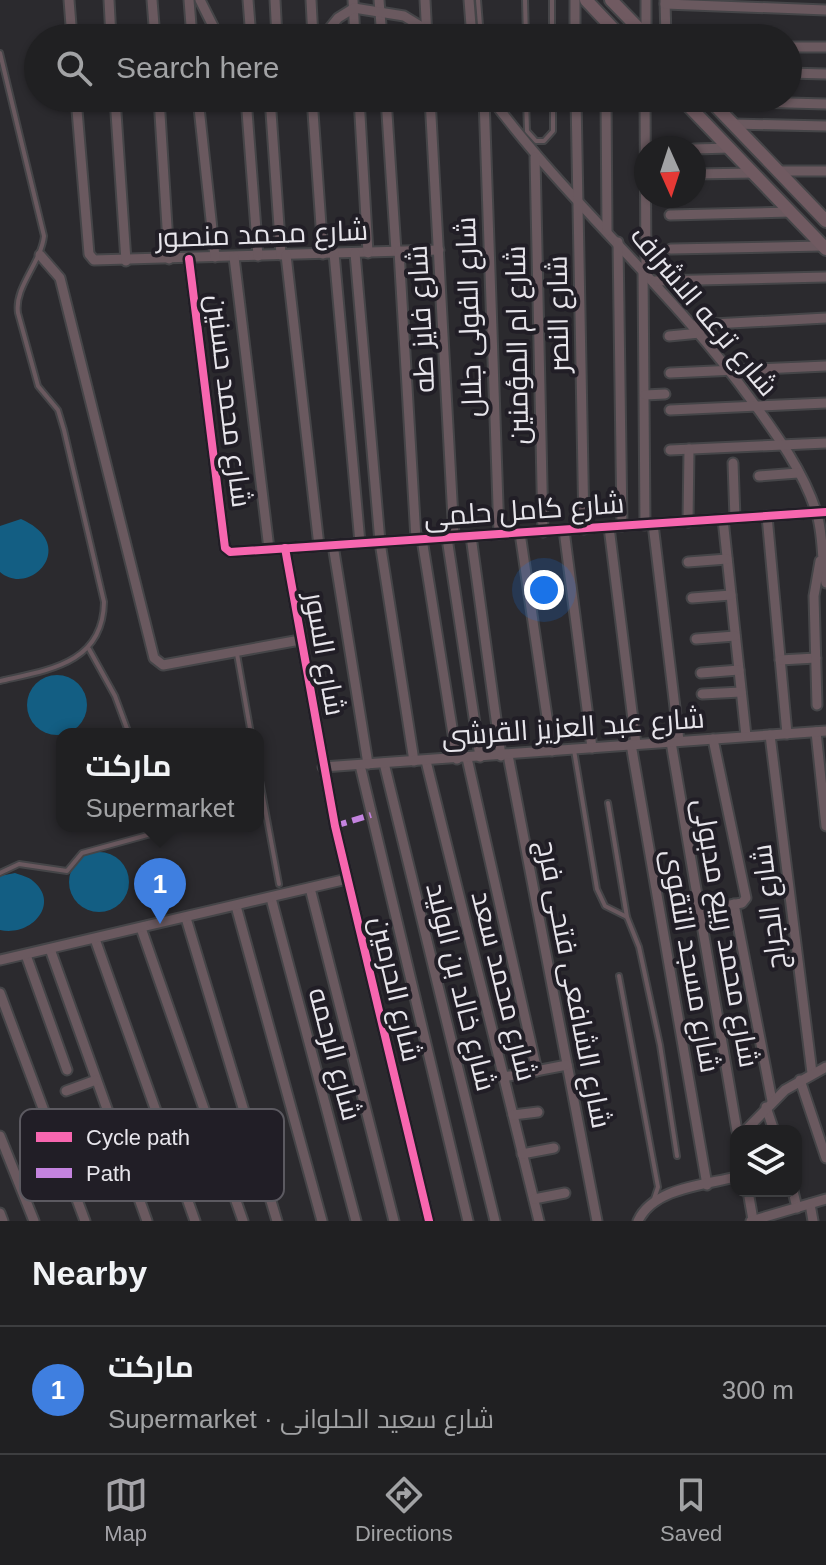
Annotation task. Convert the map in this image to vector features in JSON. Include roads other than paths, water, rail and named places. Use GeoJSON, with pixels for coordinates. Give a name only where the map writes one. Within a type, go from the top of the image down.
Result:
{"type":"FeatureCollection","features":[{"type":"Feature","properties":{"kind":"street"},"geometry":{"type":"LineString","coordinates":[[69,0],[71,24]]}},
{"type":"Feature","properties":{"kind":"street"},"geometry":{"type":"LineString","coordinates":[[109,0],[110,24]]}},
{"type":"Feature","properties":{"kind":"street"},"geometry":{"type":"LineString","coordinates":[[152,0],[154,24]]}},
{"type":"Feature","properties":{"kind":"street"},"geometry":{"type":"LineString","coordinates":[[189,0],[191,24]]}},
{"type":"Feature","properties":{"kind":"street"},"geometry":{"type":"LineString","coordinates":[[200,0],[212,24]]}},
{"type":"Feature","properties":{"kind":"street"},"geometry":{"type":"LineString","coordinates":[[248,0],[250,24]]}},
{"type":"Feature","properties":{"kind":"street"},"geometry":{"type":"LineString","coordinates":[[275,0],[276,24]]}},
{"type":"Feature","properties":{"kind":"street"},"geometry":{"type":"LineString","coordinates":[[311,0],[312,24]]}},
{"type":"Feature","properties":{"kind":"street"},"geometry":{"type":"LineString","coordinates":[[425,0],[426,24]]}},
{"type":"Feature","properties":{"kind":"street"},"geometry":{"type":"LineString","coordinates":[[469,0],[471,24]]}},
{"type":"Feature","properties":{"kind":"street"},"geometry":{"type":"LineString","coordinates":[[575,0],[575,24]]}},
{"type":"Feature","properties":{"kind":"street"},"geometry":{"type":"LineString","coordinates":[[586,0],[609,24]]}},
{"type":"Feature","properties":{"kind":"street"},"geometry":{"type":"LineString","coordinates":[[611,0],[634,24]]}},
{"type":"Feature","properties":{"kind":"street"},"geometry":{"type":"LineString","coordinates":[[646,0],[647,24]]}},
{"type":"Feature","properties":{"kind":"street"},"geometry":{"type":"LineString","coordinates":[[666,24],[665,2],[826,10]]}},
{"type":"Feature","properties":{"kind":"street"},"geometry":{"type":"LineString","coordinates":[[333,24],[353,4],[380,5],[422,24]]}},
{"type":"Feature","properties":{"kind":"street"},"geometry":{"type":"LineString","coordinates":[[353,4],[354,24]]}},
{"type":"Feature","properties":{"kind":"street"},"geometry":{"type":"LineString","coordinates":[[802,47],[826,47]]}},
{"type":"Feature","properties":{"kind":"street"},"geometry":{"type":"LineString","coordinates":[[802,73],[826,74]]}},
{"type":"Feature","properties":{"kind":"street"},"geometry":{"type":"LineString","coordinates":[[802,103],[826,104]]}},
{"type":"Feature","properties":{"kind":"street","name":"شارع محمد منصور"},"geometry":{"type":"LineString","coordinates":[[77,112],[89,254],[98,261],[439,250]]}},
{"type":"Feature","properties":{"kind":"street"},"geometry":{"type":"LineString","coordinates":[[116,112],[126,261]]}},
{"type":"Feature","properties":{"kind":"street"},"geometry":{"type":"LineString","coordinates":[[160,112],[169,259]]}},
{"type":"Feature","properties":{"kind":"street"},"geometry":{"type":"LineString","coordinates":[[199,112],[215,257]]}},
{"type":"Feature","properties":{"kind":"street"},"geometry":{"type":"LineString","coordinates":[[247,112],[258,256]]}},
{"type":"Feature","properties":{"kind":"street"},"geometry":{"type":"LineString","coordinates":[[271,112],[284,255],[319,546]]}},
{"type":"Feature","properties":{"kind":"street"},"geometry":{"type":"LineString","coordinates":[[313,112],[323,254]]}},
{"type":"Feature","properties":{"kind":"street"},"geometry":{"type":"LineString","coordinates":[[360,112],[368,253]]}},
{"type":"Feature","properties":{"kind":"street"},"geometry":{"type":"LineString","coordinates":[[387,112],[419,539],[462,758],[537,1071]]}},
{"type":"Feature","properties":{"kind":"street","name":"شارع فايز طه"},"geometry":{"type":"LineString","coordinates":[[431,112],[450,537],[480,757]]}},
{"type":"Feature","properties":{"kind":"street","name":"شارع الفولى جلال"},"geometry":{"type":"LineString","coordinates":[[484,112],[499,534]]}},
{"type":"Feature","properties":{"kind":"street","name":"شارع ترعه الاشراف"},"geometry":{"type":"LineString","coordinates":[[501,112],[535,157],[645,269],[697,329],[783,445],[822,512],[826,583]]}},
{"type":"Feature","properties":{"kind":"street","name":"شارع النصر"},"geometry":{"type":"LineString","coordinates":[[576,112],[584,529]]}},
{"type":"Feature","properties":{"kind":"street"},"geometry":{"type":"LineString","coordinates":[[606,112],[607,231]]}},
{"type":"Feature","properties":{"kind":"street","name":"شارع محمد ربيع مدبولى"},"geometry":{"type":"LineString","coordinates":[[645,112],[645,395],[649,524],[675,741],[736,1125]]}},
{"type":"Feature","properties":{"kind":"street"},"geometry":{"type":"LineString","coordinates":[[695,112],[824,247]]}},
{"type":"Feature","properties":{"kind":"street"},"geometry":{"type":"LineString","coordinates":[[722,112],[823,214]]}},
{"type":"Feature","properties":{"kind":"street"},"geometry":{"type":"LineString","coordinates":[[733,124],[826,126]]}},
{"type":"Feature","properties":{"kind":"street"},"geometry":{"type":"LineString","coordinates":[[706,149],[730,148]]}},
{"type":"Feature","properties":{"kind":"street","name":"شارع ام المؤمنين"},"geometry":{"type":"LineString","coordinates":[[535,157],[543,532]]}},
{"type":"Feature","properties":{"kind":"street"},"geometry":{"type":"LineString","coordinates":[[780,171],[826,171]]}},
{"type":"Feature","properties":{"kind":"street"},"geometry":{"type":"LineString","coordinates":[[706,174],[754,173]]}},
{"type":"Feature","properties":{"kind":"street"},"geometry":{"type":"LineString","coordinates":[[670,215],[791,212]]}},
{"type":"Feature","properties":{"kind":"street"},"geometry":{"type":"LineString","coordinates":[[618,242],[622,526]]}},
{"type":"Feature","properties":{"kind":"street"},"geometry":{"type":"LineString","coordinates":[[671,249],[824,247]]}},
{"type":"Feature","properties":{"kind":"street"},"geometry":{"type":"LineString","coordinates":[[334,253],[360,543]]}},
{"type":"Feature","properties":{"kind":"street"},"geometry":{"type":"LineString","coordinates":[[355,253],[380,542],[414,761]]}},
{"type":"Feature","properties":{"kind":"street"},"geometry":{"type":"LineString","coordinates":[[40,255],[60,278],[154,658],[163,665],[237,654],[300,640]]}},
{"type":"Feature","properties":{"kind":"street"},"geometry":{"type":"LineString","coordinates":[[234,257],[269,549]]}},
{"type":"Feature","properties":{"kind":"street","name":"شارع محمد حسنين"},"geometry":{"type":"LineString","coordinates":[[189,259],[225,548]]}},
{"type":"Feature","properties":{"kind":"street"},"geometry":{"type":"LineString","coordinates":[[655,281],[826,277]]}},
{"type":"Feature","properties":{"kind":"street"},"geometry":{"type":"LineString","coordinates":[[669,336],[697,329],[826,318]]}},
{"type":"Feature","properties":{"kind":"street"},"geometry":{"type":"LineString","coordinates":[[670,373],[826,366]]}},
{"type":"Feature","properties":{"kind":"street"},"geometry":{"type":"LineString","coordinates":[[645,395],[665,394]]}},
{"type":"Feature","properties":{"kind":"street"},"geometry":{"type":"LineString","coordinates":[[670,410],[826,403]]}},
{"type":"Feature","properties":{"kind":"street"},"geometry":{"type":"LineString","coordinates":[[670,450],[826,443]]}},
{"type":"Feature","properties":{"kind":"street"},"geometry":{"type":"LineString","coordinates":[[688,522],[689,449]]}},
{"type":"Feature","properties":{"kind":"street"},"geometry":{"type":"LineString","coordinates":[[733,463],[735,518]]}},
{"type":"Feature","properties":{"kind":"street"},"geometry":{"type":"LineString","coordinates":[[759,476],[798,473]]}},
{"type":"Feature","properties":{"kind":"street","name":"شارع كامل حلمى"},"geometry":{"type":"LineString","coordinates":[[225,548],[233,552],[822,512]]}},
{"type":"Feature","properties":{"kind":"street"},"geometry":{"type":"LineString","coordinates":[[767,516],[787,734]]}},
{"type":"Feature","properties":{"kind":"street"},"geometry":{"type":"LineString","coordinates":[[723,519],[746,736]]}},
{"type":"Feature","properties":{"kind":"street","name":"شارع مسجد التقوى"},"geometry":{"type":"LineString","coordinates":[[609,527],[634,744],[707,1185]]}},
{"type":"Feature","properties":{"kind":"street"},"geometry":{"type":"LineString","coordinates":[[564,530],[592,748]]}},
{"type":"Feature","properties":{"kind":"street"},"geometry":{"type":"LineString","coordinates":[[520,533],[552,751]]}},
{"type":"Feature","properties":{"kind":"street","name":"شارع الشافعى فتحى فرج"},"geometry":{"type":"LineString","coordinates":[[471,536],[504,756],[597,1221]]}},
{"type":"Feature","properties":{"kind":"street"},"geometry":{"type":"LineString","coordinates":[[333,545],[364,764],[468,1221]]}},
{"type":"Feature","properties":{"kind":"street","name":"شارع السور"},"geometry":{"type":"LineString","coordinates":[[285,548],[323,767]]}},
{"type":"Feature","properties":{"kind":"street"},"geometry":{"type":"LineString","coordinates":[[817,705],[814,596],[824,554]]}},
{"type":"Feature","properties":{"kind":"street"},"geometry":{"type":"LineString","coordinates":[[688,562],[727,559]]}},
{"type":"Feature","properties":{"kind":"street"},"geometry":{"type":"LineString","coordinates":[[692,598],[731,595]]}},
{"type":"Feature","properties":{"kind":"street"},"geometry":{"type":"LineString","coordinates":[[696,639],[735,636]]}},
{"type":"Feature","properties":{"kind":"street"},"geometry":{"type":"LineString","coordinates":[[780,660],[816,658]]}},
{"type":"Feature","properties":{"kind":"street"},"geometry":{"type":"LineString","coordinates":[[701,673],[739,670]]}},
{"type":"Feature","properties":{"kind":"street"},"geometry":{"type":"LineString","coordinates":[[702,694],[741,692]]}},
{"type":"Feature","properties":{"kind":"street"},"geometry":{"type":"LineString","coordinates":[[821,731],[826,826]]}},
{"type":"Feature","properties":{"kind":"street","name":"شارع عبد العزيز القرشى"},"geometry":{"type":"LineString","coordinates":[[323,767],[821,731]]}},
{"type":"Feature","properties":{"kind":"street","name":"شارع الجراج"},"geometry":{"type":"LineString","coordinates":[[770,735],[812,1073]]}},
{"type":"Feature","properties":{"kind":"street"},"geometry":{"type":"LineString","coordinates":[[700,910],[745,900],[713,739]]}},
{"type":"Feature","properties":{"kind":"street","name":"شارع محمد سعد"},"geometry":{"type":"LineString","coordinates":[[426,761],[539,1221]]}},
{"type":"Feature","properties":{"kind":"street","name":"شارع خالد بن الوليد"},"geometry":{"type":"LineString","coordinates":[[384,763],[495,1221]]}},
{"type":"Feature","properties":{"kind":"street","name":"شارع الحرمين"},"geometry":{"type":"LineString","coordinates":[[323,767],[429,1221]]}},
{"type":"Feature","properties":{"kind":"street"},"geometry":{"type":"LineString","coordinates":[[0,960],[347,879]]}},
{"type":"Feature","properties":{"kind":"street"},"geometry":{"type":"LineString","coordinates":[[310,888],[394,1221]]}},
{"type":"Feature","properties":{"kind":"street","name":"شارع الرحمه"},"geometry":{"type":"LineString","coordinates":[[271,898],[356,1221]]}},
{"type":"Feature","properties":{"kind":"street"},"geometry":{"type":"LineString","coordinates":[[734,904],[773,1125]]}},
{"type":"Feature","properties":{"kind":"street"},"geometry":{"type":"LineString","coordinates":[[236,906],[322,1221]]}},
{"type":"Feature","properties":{"kind":"street"},"geometry":{"type":"LineString","coordinates":[[186,918],[243,1109]]}},
{"type":"Feature","properties":{"kind":"street"},"geometry":{"type":"LineString","coordinates":[[141,928],[204,1109]]}},
{"type":"Feature","properties":{"kind":"street"},"geometry":{"type":"LineString","coordinates":[[95,939],[155,1109]]}},
{"type":"Feature","properties":{"kind":"street"},"geometry":{"type":"LineString","coordinates":[[50,949],[106,1109]]}},
{"type":"Feature","properties":{"kind":"street"},"geometry":{"type":"LineString","coordinates":[[26,955],[67,1070]]}},
{"type":"Feature","properties":{"kind":"street"},"geometry":{"type":"LineString","coordinates":[[0,993],[43,1109]]}},
{"type":"Feature","properties":{"kind":"street"},"geometry":{"type":"LineString","coordinates":[[504,1077],[567,1065]]}},
{"type":"Feature","properties":{"kind":"street"},"geometry":{"type":"LineString","coordinates":[[750,1125],[769,1104],[800,1080],[826,1067]]}},
{"type":"Feature","properties":{"kind":"street"},"geometry":{"type":"LineString","coordinates":[[66,1091],[96,1080]]}},
{"type":"Feature","properties":{"kind":"street"},"geometry":{"type":"LineString","coordinates":[[800,1080],[826,1158]]}},
{"type":"Feature","properties":{"kind":"street"},"geometry":{"type":"LineString","coordinates":[[513,1115],[538,1112]]}},
{"type":"Feature","properties":{"kind":"street"},"geometry":{"type":"LineString","coordinates":[[0,1136],[20,1186]]}},
{"type":"Feature","properties":{"kind":"street"},"geometry":{"type":"LineString","coordinates":[[522,1154],[554,1148]]}},
{"type":"Feature","properties":{"kind":"street"},"geometry":{"type":"LineString","coordinates":[[638,1221],[653,1201],[730,1179]]}},
{"type":"Feature","properties":{"kind":"street"},"geometry":{"type":"LineString","coordinates":[[534,1199],[565,1193]]}},
{"type":"Feature","properties":{"kind":"street"},"geometry":{"type":"LineString","coordinates":[[749,1197],[752,1221],[826,1199]]}},
{"type":"Feature","properties":{"kind":"street"},"geometry":{"type":"LineString","coordinates":[[794,1197],[797,1208]]}},
{"type":"Feature","properties":{"kind":"street"},"geometry":{"type":"LineString","coordinates":[[26,1201],[34,1221]]}},
{"type":"Feature","properties":{"kind":"street"},"geometry":{"type":"LineString","coordinates":[[78,1201],[85,1221]]}},
{"type":"Feature","properties":{"kind":"street"},"geometry":{"type":"LineString","coordinates":[[140,1201],[147,1221]]}},
{"type":"Feature","properties":{"kind":"street"},"geometry":{"type":"LineString","coordinates":[[188,1201],[195,1221]]}},
{"type":"Feature","properties":{"kind":"street"},"geometry":{"type":"LineString","coordinates":[[236,1201],[243,1221]]}},
{"type":"Feature","properties":{"kind":"street"},"geometry":{"type":"LineString","coordinates":[[271,1201],[277,1221]]}},
{"type":"Feature","properties":{"kind":"street"},"geometry":{"type":"LineString","coordinates":[[810,1204],[813,1221]]}},
{"type":"Feature","properties":{"kind":"street"},"geometry":{"type":"LineString","coordinates":[[0,1213],[3,1221]]}},
{"type":"Feature","properties":{"kind":"lane"},"geometry":{"type":"LineString","coordinates":[[478,0],[480,24]]}},
{"type":"Feature","properties":{"kind":"lane"},"geometry":{"type":"LineString","coordinates":[[525,0],[526,24]]}},
{"type":"Feature","properties":{"kind":"lane"},"geometry":{"type":"LineString","coordinates":[[552,0],[552,24]]}},
{"type":"Feature","properties":{"kind":"lane"},"geometry":{"type":"LineString","coordinates":[[0,53],[44,236],[40,255],[16,301],[38,386],[58,410],[64,430],[104,602],[104,612],[89,649],[56,669],[0,681]]}},
{"type":"Feature","properties":{"kind":"lane"},"geometry":{"type":"LineString","coordinates":[[526,112],[527,131],[536,141],[544,141],[553,131],[553,112]]}},
{"type":"Feature","properties":{"kind":"lane"},"geometry":{"type":"LineString","coordinates":[[89,649],[115,696],[127,728]]}},
{"type":"Feature","properties":{"kind":"lane"},"geometry":{"type":"LineString","coordinates":[[237,654],[250,728]]}},
{"type":"Feature","properties":{"kind":"lane"},"geometry":{"type":"LineString","coordinates":[[574,750],[597,889],[611,912],[627,917]]}},
{"type":"Feature","properties":{"kind":"lane"},"geometry":{"type":"LineString","coordinates":[[264,803],[279,884]]}},
{"type":"Feature","properties":{"kind":"lane"},"geometry":{"type":"LineString","coordinates":[[608,803],[627,917],[639,947],[660,1045],[677,1156]]}},
{"type":"Feature","properties":{"kind":"lane"},"geometry":{"type":"LineString","coordinates":[[0,873],[19,864],[67,871],[82,853],[151,832]]}},
{"type":"Feature","properties":{"kind":"lane"},"geometry":{"type":"LineString","coordinates":[[619,976],[658,1187],[653,1201]]}},
{"type":"Feature","properties":{"kind":"water"},"geometry":{"type":"Polygon","coordinates":[[[21,519],[38,530],[47,542],[48,554],[44,565],[35,574],[12,578],[0,572],[0,526],[21,519]]]}},
{"type":"Feature","properties":{"kind":"water"},"geometry":{"type":"Polygon","coordinates":[[[57,675],[68,678],[78,684],[87,705],[84,716],[75,728],[56,728],[56,735],[36,726],[30,716],[27,705],[30,694],[36,684],[46,678],[57,675]]]}},
{"type":"Feature","properties":{"kind":"water"},"geometry":{"type":"Polygon","coordinates":[[[99,852],[120,861],[129,882],[120,903],[99,912],[78,903],[69,882],[78,861],[99,852]]]}},
{"type":"Feature","properties":{"kind":"water"},"geometry":{"type":"Polygon","coordinates":[[[15,873],[31,880],[41,890],[43,908],[39,917],[22,929],[0,930],[0,876],[15,873]]]}},
{"type":"Feature","properties":{"kind":"place","name":"ماركت"},"geometry":{"type":"Point","coordinates":[160,924]}}]}
